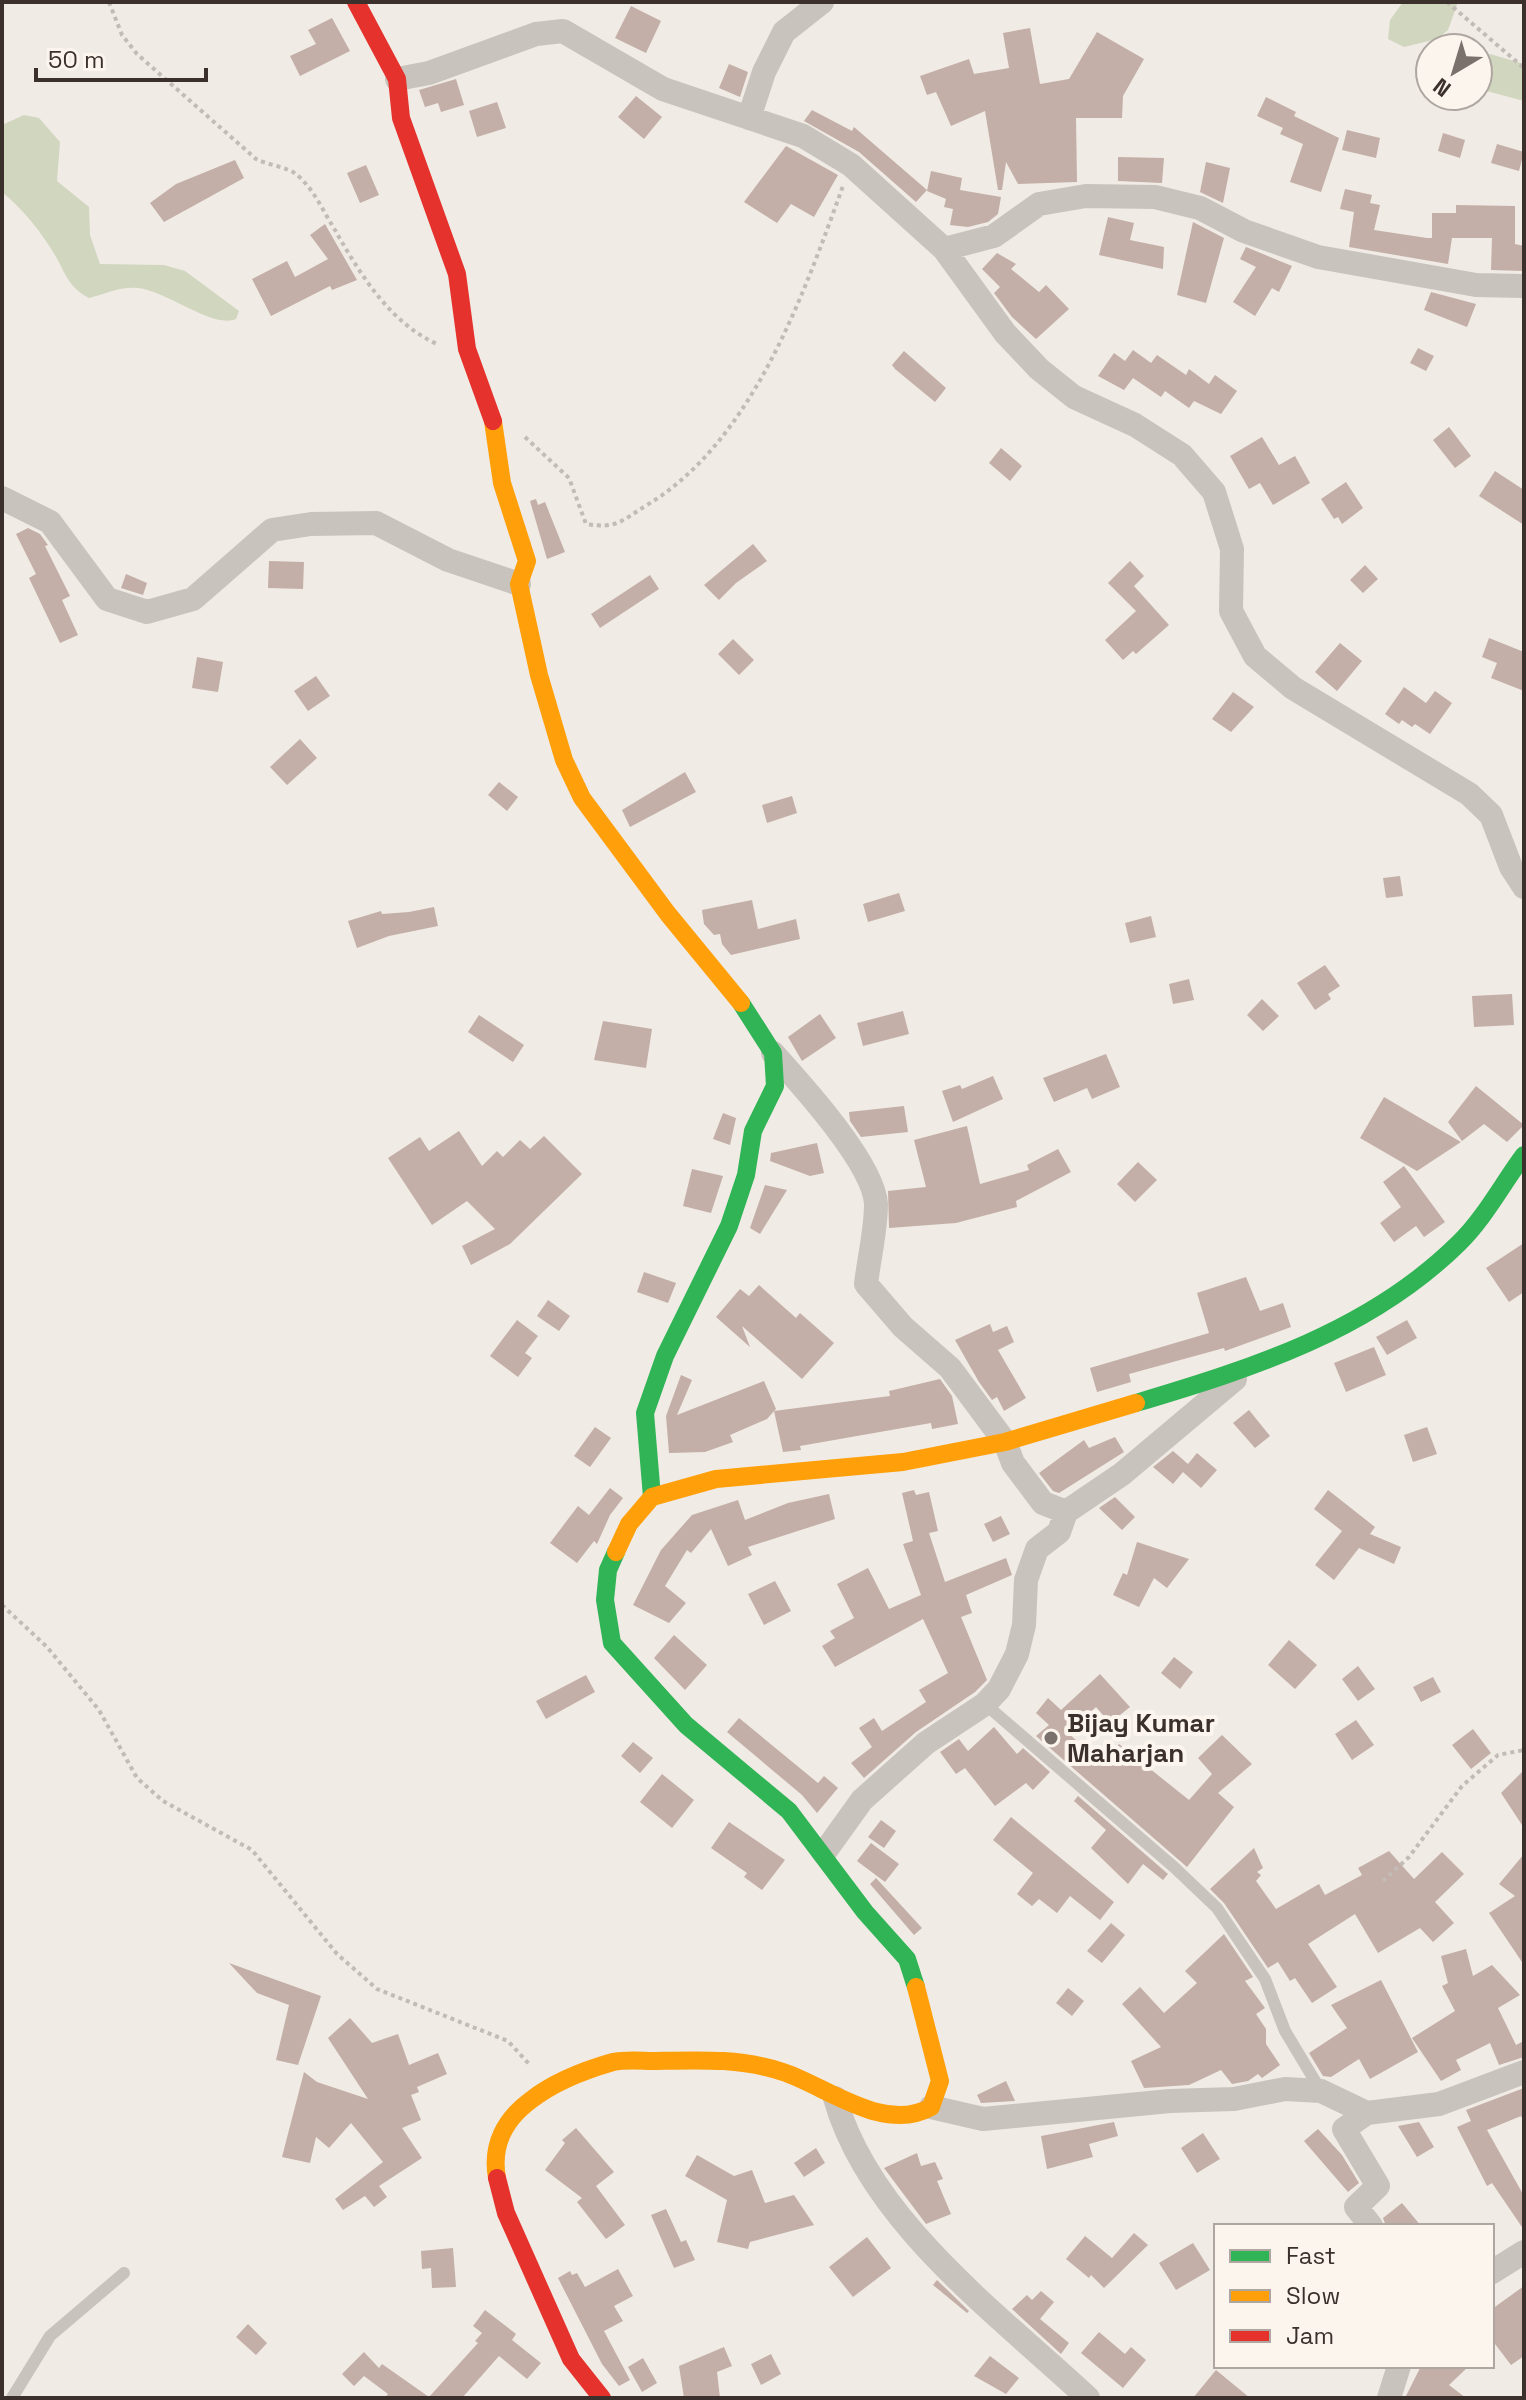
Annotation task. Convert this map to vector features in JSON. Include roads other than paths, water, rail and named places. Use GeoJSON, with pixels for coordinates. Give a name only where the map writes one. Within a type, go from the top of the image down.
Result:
{"type":"FeatureCollection","features":[{"type":"Feature","properties":{"kind":"main road"},"geometry":{"type":"LineString","coordinates":[[356,2],[397,79],[401,118],[457,274],[467,349],[492,413],[502,483],[527,561],[519,584],[543,689],[564,760],[582,798],[668,914],[733,989],[773,1053],[775,1086],[753,1131],[746,1175],[729,1226],[665,1356],[645,1413],[652,1497]]}},
{"type":"Feature","properties":{"kind":"main road"},"geometry":{"type":"LineString","coordinates":[[602,2398],[571,2359],[530,2273],[506,2213],[496,2173],[497,2139],[516,2111],[549,2086],[616,2061],[733,2060],[784,2072],[835,2098],[888,2113],[919,2114],[931,2107],[940,2081],[933,2043],[907,1959],[865,1912],[824,1853],[789,1811],[686,1725],[612,1643],[605,1600],[608,1570],[629,1524],[652,1497],[716,1479],[903,1462],[1005,1442],[1248,1369],[1363,1318],[1415,1283],[1462,1241],[1524,1155]]}},
{"type":"Feature","properties":{"kind":"street"},"geometry":{"type":"LineString","coordinates":[[749,118],[764,72],[784,32],[822,2]]}},
{"type":"Feature","properties":{"kind":"street"},"geometry":{"type":"LineString","coordinates":[[397,79],[429,73],[536,34],[563,31],[663,89],[803,136],[851,165],[944,249],[1005,333],[1039,369],[1074,397],[1135,425],[1182,455],[1214,492],[1232,549],[1231,611],[1255,656],[1293,688],[1469,794],[1491,815],[1511,867],[1524,887]]}},
{"type":"Feature","properties":{"kind":"street"},"geometry":{"type":"LineString","coordinates":[[944,249],[994,236],[1039,204],[1086,196],[1155,197],[1200,208],[1244,231],[1318,257],[1476,285],[1524,286]]}},
{"type":"Feature","properties":{"kind":"street"},"geometry":{"type":"LineString","coordinates":[[2,498],[50,522],[107,599],[147,612],[193,599],[272,530],[311,524],[376,523],[448,560],[519,584]]}},
{"type":"Feature","properties":{"kind":"street"},"geometry":{"type":"LineString","coordinates":[[773,1053],[825,1110],[871,1182],[876,1204],[866,1284],[903,1327],[950,1368],[1005,1442],[1013,1463],[1043,1503],[1066,1512]]}},
{"type":"Feature","properties":{"kind":"street"},"geometry":{"type":"LineString","coordinates":[[824,1853],[862,1800],[926,1743],[985,1704],[999,1689],[1017,1654],[1024,1625],[1026,1580],[1037,1549],[1059,1532],[1066,1512],[1122,1474],[1248,1369]]}},
{"type":"Feature","properties":{"kind":"street"},"geometry":{"type":"LineString","coordinates":[[1369,2224],[1356,2207],[1378,2186],[1344,2129],[1367,2113],[1439,2104],[1524,2072]]}},
{"type":"Feature","properties":{"kind":"street"},"geometry":{"type":"LineString","coordinates":[[931,2107],[983,2119],[1170,2101],[1234,2099],[1285,2089],[1321,2091],[1367,2113]]}},
{"type":"Feature","properties":{"kind":"street"},"geometry":{"type":"LineString","coordinates":[[835,2098],[844,2133],[867,2175],[912,2234],[1088,2398]]}},
{"type":"Feature","properties":{"kind":"street"},"geometry":{"type":"LineString","coordinates":[[1494,2271],[1524,2252]]}},
{"type":"Feature","properties":{"kind":"street"},"geometry":{"type":"LineString","coordinates":[[1389,2398],[1398,2368]]}},
{"type":"Feature","properties":{"kind":"lane"},"geometry":{"type":"LineString","coordinates":[[985,1704],[1217,1908],[1265,1979],[1285,2031],[1321,2091]]}},
{"type":"Feature","properties":{"kind":"lane"},"geometry":{"type":"LineString","coordinates":[[12,2398],[50,2336],[124,2273]]}},
{"type":"Feature","properties":{"kind":"place","name":"Bijay Kumar Maharjan"},"geometry":{"type":"Point","coordinates":[1051,1738]}}]}
